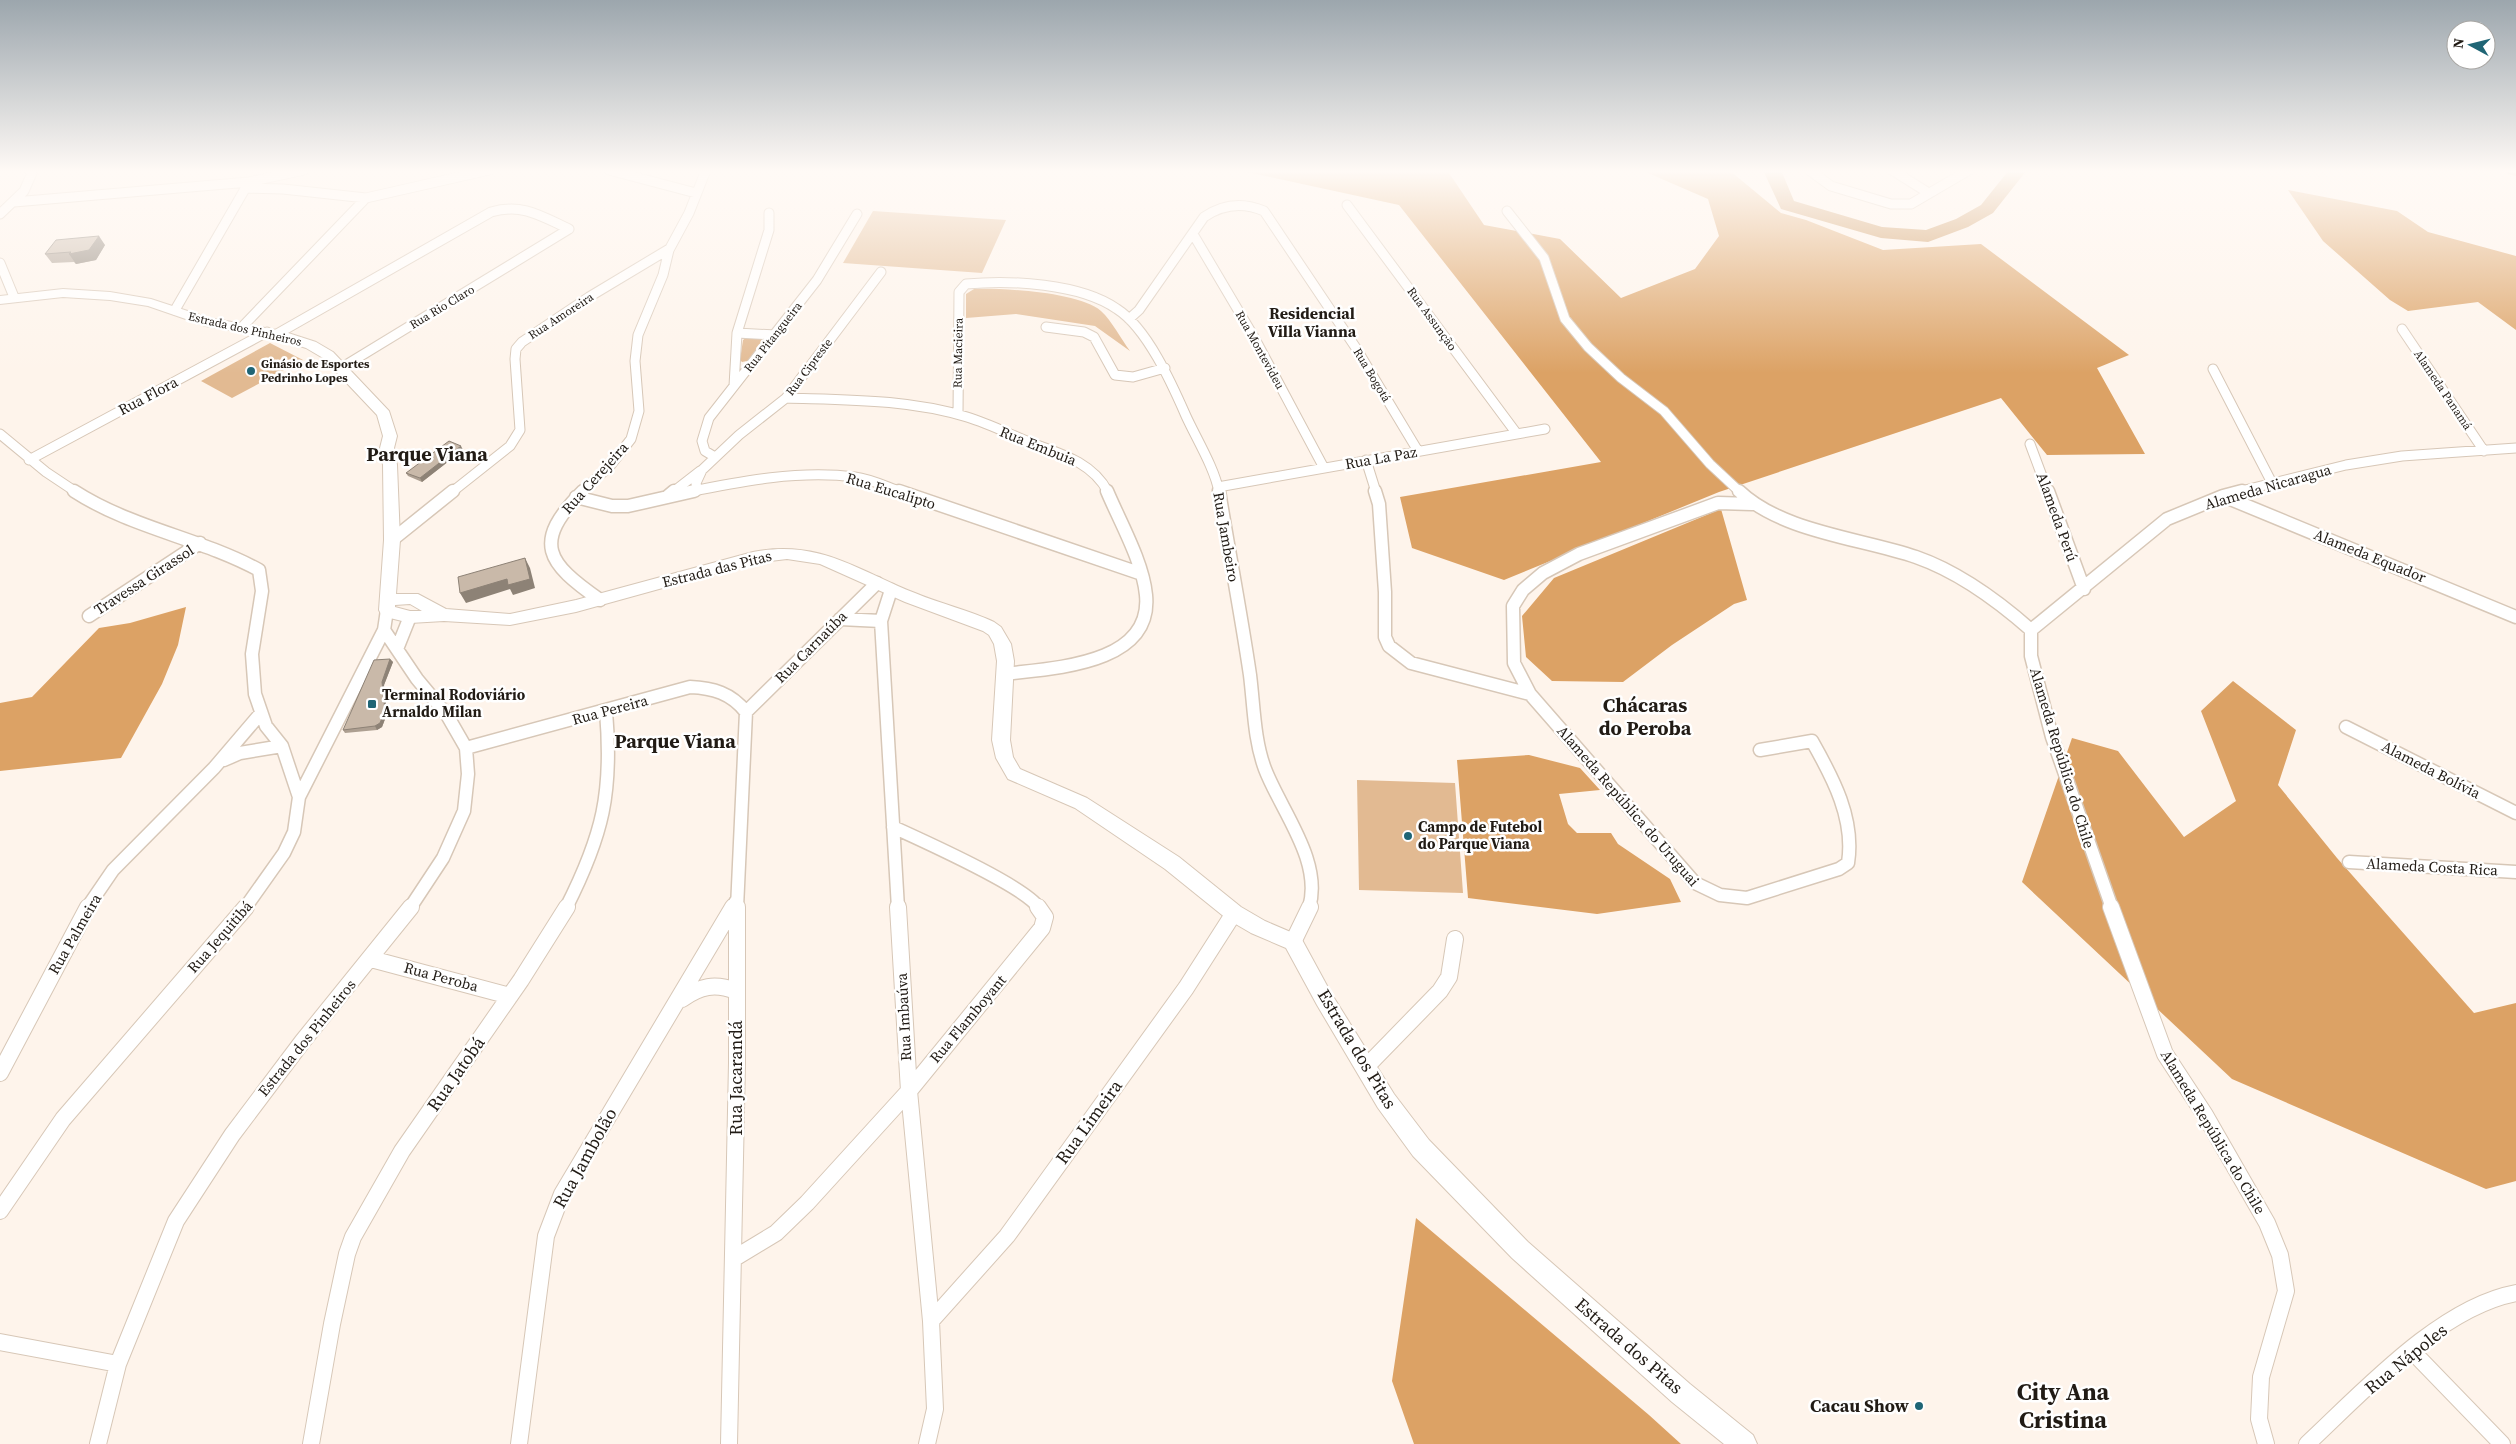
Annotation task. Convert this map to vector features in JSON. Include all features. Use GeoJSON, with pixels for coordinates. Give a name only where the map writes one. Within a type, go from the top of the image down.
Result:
{"type":"FeatureCollection","features":[{"type":"Feature","properties":{"kind":"main road","name":"Estrada dos Pinheiros"},"geometry":{"type":"LineString","coordinates":[[0,300],[63,293],[104,295],[174,310],[206,322],[272,333],[311,345],[328,355],[384,414],[390,436],[387,448],[390,465],[392,540],[388,605]]}},
{"type":"Feature","properties":{"kind":"main road","name":"Estrada das Pitas"},"geometry":{"type":"LineString","coordinates":[[388,605],[409,619],[444,615],[500,620],[600,600],[750,558],[796,554],[810,556],[884,587],[982,624],[995,631],[1003,646],[1004,674]]}},
{"type":"Feature","properties":{"kind":"main road"},"geometry":{"type":"LineString","coordinates":[[390,583],[412,598]]}},
{"type":"Feature","properties":{"kind":"main road"},"geometry":{"type":"LineString","coordinates":[[388,605],[412,598]]}},
{"type":"Feature","properties":{"kind":"main road"},"geometry":{"type":"LineString","coordinates":[[409,619],[412,598]]}},
{"type":"Feature","properties":{"kind":"main road","name":"Estrada das Pitas"},"geometry":{"type":"LineString","coordinates":[[412,598],[444,615]]}},
{"type":"Feature","properties":{"kind":"main road"},"geometry":{"type":"LineString","coordinates":[[1004,674],[1000,734],[1007,766],[1014,774],[1081,803],[1101,815],[1172,862],[1234,913],[1258,927],[1294,942]]}},
{"type":"Feature","properties":{"kind":"main road","name":"Estrada dos Pitas"},"geometry":{"type":"LineString","coordinates":[[1294,942],[1386,1101],[1421,1148],[1520,1250],[1681,1392],[1744,1444]]}},
{"type":"Feature","properties":{"kind":"street"},"geometry":{"type":"LineString","coordinates":[[174,310],[217,237]]}},
{"type":"Feature","properties":{"kind":"street"},"geometry":{"type":"LineString","coordinates":[[242,327],[328,237]]}},
{"type":"Feature","properties":{"kind":"street","name":"Rua Flora"},"geometry":{"type":"LineString","coordinates":[[29,460],[272,333],[442,237]]}},
{"type":"Feature","properties":{"kind":"street","name":"Rua Rio Claro"},"geometry":{"type":"LineString","coordinates":[[340,368],[557,237]]}},
{"type":"Feature","properties":{"kind":"street","name":"Rua Cerejeira"},"geometry":{"type":"LineString","coordinates":[[600,600],[572,580],[560,567],[550,550],[553,530],[564,510],[576,496],[601,476],[630,440],[639,418],[640,398],[634,356],[638,336],[664,273],[669,250],[676,237]]}},
{"type":"Feature","properties":{"kind":"street"},"geometry":{"type":"LineString","coordinates":[[734,386],[737,333],[767,237]]}},
{"type":"Feature","properties":{"kind":"street","name":"Rua Pitangueira"},"geometry":{"type":"LineString","coordinates":[[715,457],[705,451],[702,441],[709,418],[776,335],[817,280],[843,237]]}},
{"type":"Feature","properties":{"kind":"street","name":"Rua Bogotá"},"geometry":{"type":"LineString","coordinates":[[1130,319],[1140,310],[1191,237]]}},
{"type":"Feature","properties":{"kind":"street","name":"Rua Montevideu"},"geometry":{"type":"LineString","coordinates":[[1195,237],[1254,337],[1324,468]]}},
{"type":"Feature","properties":{"kind":"street","name":"Rua Bogotá"},"geometry":{"type":"LineString","coordinates":[[1282,237],[1356,348],[1418,451]]}},
{"type":"Feature","properties":{"kind":"street","name":"Rua Assunção"},"geometry":{"type":"LineString","coordinates":[[1371,237],[1517,434]]}},
{"type":"Feature","properties":{"kind":"street"},"geometry":{"type":"LineString","coordinates":[[1528,237],[1544,258],[1564,319],[1588,347],[1621,378],[1664,411],[1710,464],[1752,504],[1810,529],[1916,557],[1949,571],[1999,602],[2030,630]]}},
{"type":"Feature","properties":{"kind":"street","name":"Rua Amoreira"},"geometry":{"type":"LineString","coordinates":[[392,540],[510,446],[520,430],[515,359],[516,349],[522,342],[581,302],[669,250]]}},
{"type":"Feature","properties":{"kind":"street"},"geometry":{"type":"LineString","coordinates":[[0,263],[14,298]]}},
{"type":"Feature","properties":{"kind":"street","name":"Rua Cipreste"},"geometry":{"type":"LineString","coordinates":[[665,498],[702,470],[786,398],[881,272]]}},
{"type":"Feature","properties":{"kind":"street","name":"Rua Jambeiro"},"geometry":{"type":"LineString","coordinates":[[959,292],[966,284],[978,282],[1058,288],[1100,299],[1118,309],[1130,319],[1165,368],[1218,487],[1250,675],[1258,745],[1266,769],[1309,863],[1313,879],[1313,901],[1305,924],[1294,942]]}},
{"type":"Feature","properties":{"kind":"street","name":"Rua Macieira"},"geometry":{"type":"LineString","coordinates":[[958,414],[959,292]]}},
{"type":"Feature","properties":{"kind":"street"},"geometry":{"type":"LineString","coordinates":[[1046,327],[1084,332],[1094,337],[1115,375],[1122,378],[1134,377],[1165,368]]}},
{"type":"Feature","properties":{"kind":"street","name":"Alameda Panamá"},"geometry":{"type":"LineString","coordinates":[[2402,329],[2484,451]]}},
{"type":"Feature","properties":{"kind":"street"},"geometry":{"type":"LineString","coordinates":[[737,333],[776,335]]}},
{"type":"Feature","properties":{"kind":"street"},"geometry":{"type":"LineString","coordinates":[[2213,369],[2272,483]]}},
{"type":"Feature","properties":{"kind":"street","name":"Rua Embuia"},"geometry":{"type":"LineString","coordinates":[[786,398],[859,401],[958,414],[1087,465],[1098,476],[1107,490],[1146,596],[1145,616],[1138,633],[1123,646],[1091,661],[1004,674]]}},
{"type":"Feature","properties":{"kind":"street","name":"Rua La Paz"},"geometry":{"type":"LineString","coordinates":[[1218,487],[1545,429]]}},
{"type":"Feature","properties":{"kind":"street"},"geometry":{"type":"LineString","coordinates":[[0,434],[56,481],[93,502],[131,520],[200,543],[259,570],[262,591],[252,654],[255,694],[266,726],[282,746],[299,797]]}},
{"type":"Feature","properties":{"kind":"street","name":"Alameda Perú"},"geometry":{"type":"LineString","coordinates":[[2030,444],[2084,589]]}},
{"type":"Feature","properties":{"kind":"street","name":"Alameda Nicaragua"},"geometry":{"type":"LineString","coordinates":[[2030,630],[2084,589],[2167,519],[2223,496],[2346,465],[2402,456],[2516,448]]}},
{"type":"Feature","properties":{"kind":"street"},"geometry":{"type":"LineString","coordinates":[[2500,449],[2516,456]]}},
{"type":"Feature","properties":{"kind":"street"},"geometry":{"type":"LineString","coordinates":[[1366,460],[1379,504],[1385,592],[1385,637],[1389,646],[1411,662],[1530,694]]}},
{"type":"Feature","properties":{"kind":"street"},"geometry":{"type":"LineString","coordinates":[[697,491],[696,483],[702,470]]}},
{"type":"Feature","properties":{"kind":"street","name":"Rua Eucalipto"},"geometry":{"type":"LineString","coordinates":[[576,496],[612,506],[628,506],[762,478],[802,474],[857,478],[1139,573]]}},
{"type":"Feature","properties":{"kind":"street","name":"Alameda Equador"},"geometry":{"type":"LineString","coordinates":[[2223,496],[2516,617]]}},
{"type":"Feature","properties":{"kind":"street"},"geometry":{"type":"LineString","coordinates":[[1530,694],[1514,663],[1514,606],[1523,590],[1543,572],[1579,554],[1718,503],[1752,504]]}},
{"type":"Feature","properties":{"kind":"street","name":"Travessa Girassol"},"geometry":{"type":"LineString","coordinates":[[89,616],[200,543]]}},
{"type":"Feature","properties":{"kind":"street","name":"Rua Carnaúba"},"geometry":{"type":"LineString","coordinates":[[746,712],[840,619],[884,587]]}},
{"type":"Feature","properties":{"kind":"street","name":"Rua Imbaúva"},"geometry":{"type":"LineString","coordinates":[[884,587],[881,621],[909,1091],[931,1321],[935,1408],[927,1444]]}},
{"type":"Feature","properties":{"kind":"street","name":"Estrada dos Pinheiros"},"geometry":{"type":"LineString","coordinates":[[98,1444],[118,1364],[176,1221],[232,1135],[302,1042],[413,904],[442,858],[459,824],[467,793],[466,748],[447,715],[417,679],[384,630],[388,605]]}},
{"type":"Feature","properties":{"kind":"street"},"geometry":{"type":"LineString","coordinates":[[398,649],[409,619]]}},
{"type":"Feature","properties":{"kind":"street"},"geometry":{"type":"LineString","coordinates":[[840,619],[881,621]]}},
{"type":"Feature","properties":{"kind":"street","name":"Rua Jequitibá"},"geometry":{"type":"LineString","coordinates":[[0,1211],[63,1119],[252,900],[284,853],[294,832],[299,797],[384,630]]}},
{"type":"Feature","properties":{"kind":"street","name":"Alameda República do Chile"},"geometry":{"type":"LineString","coordinates":[[2030,630],[2031,656],[2052,737],[2150,1018],[2165,1054],[2210,1124],[2266,1223],[2280,1255],[2286,1291],[2261,1377],[2259,1419],[2266,1444]]}},
{"type":"Feature","properties":{"kind":"street","name":"Rua Pereira"},"geometry":{"type":"LineString","coordinates":[[466,748],[690,687],[707,687],[730,695],[746,712]]}},
{"type":"Feature","properties":{"kind":"street","name":"Alameda República do Uruguai"},"geometry":{"type":"LineString","coordinates":[[1530,694],[1695,884],[1706,892],[1719,896],[1747,898],[1839,869],[1848,863],[1851,854],[1845,812],[1832,774],[1812,741],[1760,750]]}},
{"type":"Feature","properties":{"kind":"street","name":"Rua Jatobá"},"geometry":{"type":"LineString","coordinates":[[310,1444],[332,1322],[352,1239],[387,1174],[510,996],[572,901],[601,827],[610,783],[611,740],[606,711]]}},
{"type":"Feature","properties":{"kind":"street","name":"Rua Jacarandá"},"geometry":{"type":"LineString","coordinates":[[728,1444],[737,1063],[737,899],[746,712]]}},
{"type":"Feature","properties":{"kind":"street","name":"Rua Palmeira"},"geometry":{"type":"LineString","coordinates":[[0,1073],[82,915],[113,870],[214,768],[261,713]]}},
{"type":"Feature","properties":{"kind":"street","name":"Alameda Bolívia"},"geometry":{"type":"LineString","coordinates":[[2346,727],[2516,813]]}},
{"type":"Feature","properties":{"kind":"street","name":"Rua Palmeira"},"geometry":{"type":"LineString","coordinates":[[214,768],[240,752],[282,746]]}},
{"type":"Feature","properties":{"kind":"street","name":"Rua Flamboyant"},"geometry":{"type":"LineString","coordinates":[[732,1259],[776,1233],[808,1203],[909,1091],[1026,950],[1042,928],[1045,917],[1036,903],[1021,892],[941,849],[893,827]]}},
{"type":"Feature","properties":{"kind":"street","name":"Alameda Costa Rica"},"geometry":{"type":"LineString","coordinates":[[2348,862],[2516,872]]}},
{"type":"Feature","properties":{"kind":"street","name":"Rua Jambolão"},"geometry":{"type":"LineString","coordinates":[[519,1444],[546,1236],[562,1194],[737,899]]}},
{"type":"Feature","properties":{"kind":"street","name":"Rua Limeira"},"geometry":{"type":"LineString","coordinates":[[931,1321],[1007,1236],[1186,988],[1234,913]]}},
{"type":"Feature","properties":{"kind":"street"},"geometry":{"type":"LineString","coordinates":[[1366,1067],[1440,991],[1449,977],[1455,939]]}},
{"type":"Feature","properties":{"kind":"street","name":"Rua Peroba"},"geometry":{"type":"LineString","coordinates":[[371,958],[510,996]]}},
{"type":"Feature","properties":{"kind":"street","name":"Rua Jambolão"},"geometry":{"type":"LineString","coordinates":[[675,1005],[693,990],[711,984],[723,986],[736,992]]}},
{"type":"Feature","properties":{"kind":"street","name":"Rua Nápoles"},"geometry":{"type":"LineString","coordinates":[[2307,1444],[2411,1350],[2484,1301],[2516,1293]]}},
{"type":"Feature","properties":{"kind":"street"},"geometry":{"type":"LineString","coordinates":[[0,1342],[118,1364]]}},
{"type":"Feature","properties":{"kind":"street"},"geometry":{"type":"LineString","coordinates":[[2411,1350],[2502,1444]]}},
{"type":"Feature","properties":{"kind":"shaded area"},"geometry":{"type":"Polygon","coordinates":[[[858,237],[998,237],[982,273],[843,263],[858,237]]]}},
{"type":"Feature","properties":{"kind":"shaded area"},"geometry":{"type":"Polygon","coordinates":[[[1424,237],[1551,237],[1560,239],[1621,298],[1695,269],[1718,237],[1851,237],[1883,250],[1981,244],[2129,355],[2097,368],[2145,454],[2047,455],[2001,398],[1719,492],[1504,580],[1412,548],[1400,497],[1601,462],[1424,237]]]}},
{"type":"Feature","properties":{"kind":"shaded area"},"geometry":{"type":"Polygon","coordinates":[[[2321,237],[2448,237],[2516,256],[2516,330],[2478,302],[2408,311],[2390,300],[2321,237]]]}},
{"type":"Feature","properties":{"kind":"shaded area"},"geometry":{"type":"Polygon","coordinates":[[[974,289],[1040,292],[1076,299],[1101,311],[1130,351],[1095,326],[1016,314],[966,318],[966,294],[974,289]]]}},
{"type":"Feature","properties":{"kind":"shaded area"},"geometry":{"type":"Polygon","coordinates":[[[747,337],[767,339],[747,361],[742,362],[740,360],[743,340],[747,337]]]}},
{"type":"Feature","properties":{"kind":"shaded area","name":"Ginásio de Esportes Pedrinho Lopes"},"geometry":{"type":"Polygon","coordinates":[[[270,343],[303,360],[232,398],[201,381],[270,343]]]}},
{"type":"Feature","properties":{"kind":"shaded area"},"geometry":{"type":"Polygon","coordinates":[[[1721,509],[1747,600],[1734,604],[1672,645],[1623,682],[1552,681],[1526,657],[1522,616],[1554,578],[1721,509]]]}},
{"type":"Feature","properties":{"kind":"shaded area"},"geometry":{"type":"Polygon","coordinates":[[[186,607],[178,645],[162,684],[121,758],[0,771],[0,703],[32,697],[99,628],[130,623],[186,607]]]}},
{"type":"Feature","properties":{"kind":"shaded area"},"geometry":{"type":"Polygon","coordinates":[[[2233,681],[2296,730],[2278,785],[2337,858],[2474,1013],[2516,1003],[2516,1181],[2486,1189],[2232,1079],[2022,882],[2072,738],[2118,751],[2184,837],[2236,801],[2201,711],[2233,681]]]}},
{"type":"Feature","properties":{"kind":"shaded area"},"geometry":{"type":"Polygon","coordinates":[[[1529,755],[1580,768],[1600,790],[1559,794],[1568,824],[1577,833],[1611,833],[1618,844],[1670,879],[1681,902],[1597,914],[1468,898],[1457,760],[1529,755]]]}},
{"type":"Feature","properties":{"kind":"shaded area","name":"Campo de Futebol do Parque Viana"},"geometry":{"type":"Polygon","coordinates":[[[1357,780],[1455,783],[1463,893],[1359,890],[1357,780]]]}},
{"type":"Feature","properties":{"kind":"shaded area"},"geometry":{"type":"Polygon","coordinates":[[[1416,1218],[1681,1444],[1414,1444],[1392,1381],[1416,1218]]]}},
{"type":"Feature","properties":{"kind":"building"},"geometry":{"type":"Polygon","coordinates":[[[98,237],[89,250],[69,254],[71,252],[45,254],[56,240],[98,237]]]}},
{"type":"Feature","properties":{"kind":"building"},"geometry":{"type":"Polygon","coordinates":[[[449,441],[461,446],[420,478],[406,473],[449,441]]]}},
{"type":"Feature","properties":{"kind":"building"},"geometry":{"type":"Polygon","coordinates":[[[525,558],[530,579],[508,585],[507,579],[460,593],[458,577],[525,558]]]}},
{"type":"Feature","properties":{"kind":"building","name":"Terminal Rodoviário Arnaldo Milan"},"geometry":{"type":"Polygon","coordinates":[[[390,659],[382,682],[385,711],[380,723],[375,726],[343,730],[374,660],[390,659]]]}},
{"type":"Feature","properties":{"kind":"place","name":"Ginásio de Esportes Pedrinho Lopes"},"geometry":{"type":"Point","coordinates":[251,371]}},
{"type":"Feature","properties":{"kind":"place","name":"Terminal Rodoviário Arnaldo Milan"},"geometry":{"type":"Point","coordinates":[372,704]}},
{"type":"Feature","properties":{"kind":"place","name":"Campo de Futebol do Parque Viana"},"geometry":{"type":"Point","coordinates":[1408,836]}},
{"type":"Feature","properties":{"kind":"place","name":"Cacau Show"},"geometry":{"type":"Point","coordinates":[1919,1406]}},
{"type":"Feature","properties":{"kind":"district","name":"Residencial Villa Vianna"},"geometry":{"type":"Point","coordinates":[1312,322]}},
{"type":"Feature","properties":{"kind":"district","name":"Parque Viana"},"geometry":{"type":"Point","coordinates":[427,454]}},
{"type":"Feature","properties":{"kind":"district","name":"Chácaras do Peroba"},"geometry":{"type":"Point","coordinates":[1645,716]}},
{"type":"Feature","properties":{"kind":"district","name":"Parque Viana"},"geometry":{"type":"Point","coordinates":[675,741]}},
{"type":"Feature","properties":{"kind":"district","name":"City Ana Cristina"},"geometry":{"type":"Point","coordinates":[2063,1406]}}]}
